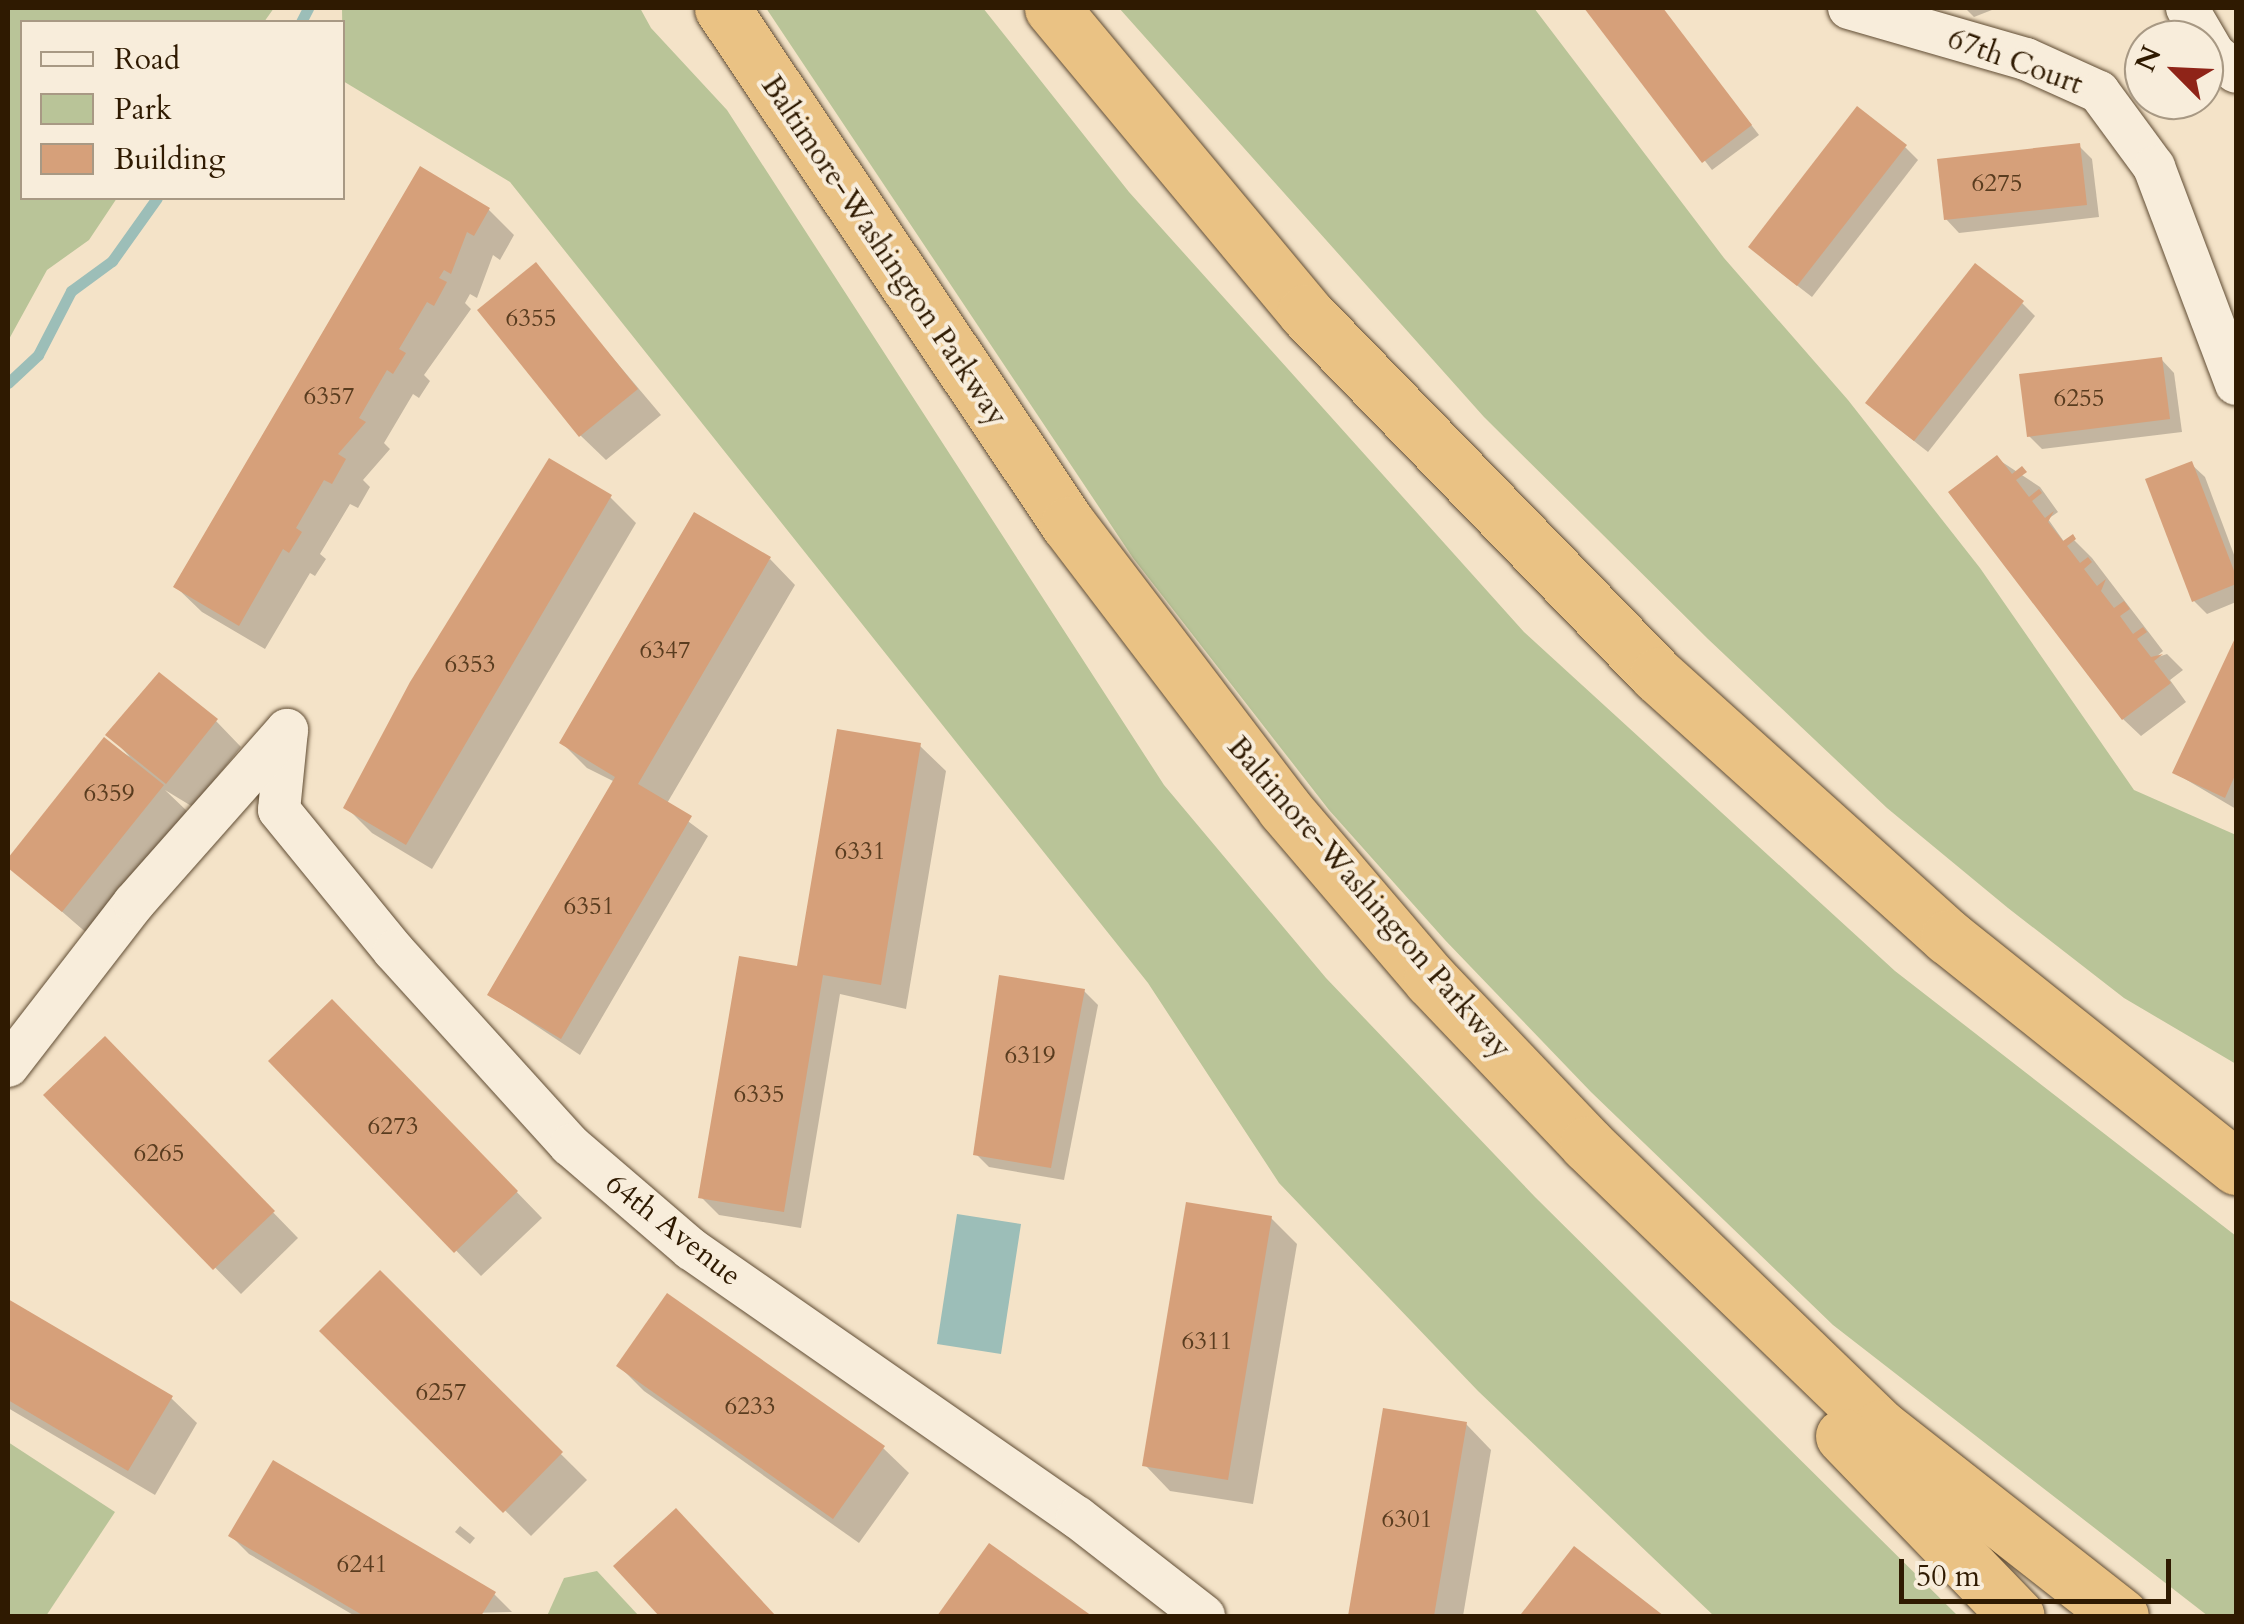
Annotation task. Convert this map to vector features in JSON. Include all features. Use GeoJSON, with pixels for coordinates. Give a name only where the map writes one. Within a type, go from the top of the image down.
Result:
{"type":"FeatureCollection","features":[{"type":"Feature","properties":{"kind":"highway","name":"Baltimore-Washington Parkway"},"geometry":{"type":"LineString","coordinates":[[722,8],[1068,524],[1238,748],[1431,980],[1587,1144],[1880,1427],[2121,1616]]}},
{"type":"Feature","properties":{"kind":"highway"},"geometry":{"type":"LineString","coordinates":[[1052,8],[1305,312],[1476,495],[1657,675],[1948,937],[2236,1167]]}},
{"type":"Feature","properties":{"kind":"highway"},"geometry":{"type":"LineString","coordinates":[[1948,937],[2236,1128]]}},
{"type":"Feature","properties":{"kind":"highway"},"geometry":{"type":"LineString","coordinates":[[1587,1144],[1811,1404],[2017,1616]]}},
{"type":"Feature","properties":{"kind":"street","name":"67th Court"},"geometry":{"type":"LineString","coordinates":[[1849,8],[2026,60],[2098,92],[2154,166],[2236,384]]}},
{"type":"Feature","properties":{"kind":"street"},"geometry":{"type":"LineString","coordinates":[[2187,8],[2214,54],[2236,72]]}},
{"type":"Feature","properties":{"kind":"street","name":"64th Avenue"},"geometry":{"type":"LineString","coordinates":[[8,1066],[134,903],[288,730],[279,810],[394,951],[570,1145],[691,1249],[1077,1517],[1204,1616]]}},
{"type":"Feature","properties":{"kind":"green space"},"geometry":{"type":"Polygon","coordinates":[[[8,8],[274,8],[265,20],[20,20],[20,200],[116,200],[89,240],[47,270],[8,341],[8,8]]]}},
{"type":"Feature","properties":{"kind":"green space"},"geometry":{"type":"Polygon","coordinates":[[[342,8],[640,8],[651,28],[727,110],[1164,785],[1326,978],[1535,1197],[1958,1616],[1714,1616],[1478,1391],[1279,1183],[1148,983],[510,182],[345,82],[342,8]]]}},
{"type":"Feature","properties":{"kind":"green space"},"geometry":{"type":"Polygon","coordinates":[[[766,8],[983,8],[1129,192],[1524,632],[1895,971],[2236,1236],[2236,1616],[2208,1616],[1833,1325],[1591,1092],[1445,940],[1329,810],[1133,558],[766,8]]]}},
{"type":"Feature","properties":{"kind":"green space"},"geometry":{"type":"Polygon","coordinates":[[[1119,8],[1534,8],[1724,258],[1848,400],[1980,568],[2134,790],[2236,835],[2236,1064],[2124,998],[2008,908],[1887,808],[1708,639],[1484,417],[1119,8]]]}},
{"type":"Feature","properties":{"kind":"green space"},"geometry":{"type":"Polygon","coordinates":[[[8,1442],[115,1512],[46,1616],[8,1616],[8,1442]]]}},
{"type":"Feature","properties":{"kind":"green space"},"geometry":{"type":"Polygon","coordinates":[[[597,1571],[639,1616],[547,1616],[564,1578],[597,1571]]]}},
{"type":"Feature","properties":{"kind":"water"},"geometry":{"type":"Polygon","coordinates":[[[957,1214],[1021,1224],[1001,1354],[937,1344],[957,1214]]]}},
{"type":"Feature","properties":{"kind":"building"},"geometry":{"type":"Polygon","coordinates":[[[1584,8],[1663,8],[1752,125],[1702,163],[1584,8]]]}},
{"type":"Feature","properties":{"kind":"building"},"geometry":{"type":"Polygon","coordinates":[[[1857,106],[1907,145],[1797,286],[1748,247],[1857,106]]]}},
{"type":"Feature","properties":{"kind":"building"},"geometry":{"type":"Polygon","coordinates":[[[2080,143],[2087,205],[1944,220],[1937,159],[2080,143]]]}},
{"type":"Feature","properties":{"kind":"building"},"geometry":{"type":"Polygon","coordinates":[[[420,166],[490,208],[474,236],[467,232],[451,274],[444,270],[439,278],[447,282],[434,306],[427,302],[399,349],[406,353],[393,374],[387,370],[359,418],[366,422],[338,454],[346,459],[332,484],[324,480],[296,528],[302,532],[289,553],[283,549],[239,626],[173,587],[420,166]]]}},
{"type":"Feature","properties":{"kind":"building"},"geometry":{"type":"Polygon","coordinates":[[[536,262],[638,389],[579,437],[477,310],[536,262]]]}},
{"type":"Feature","properties":{"kind":"building"},"geometry":{"type":"Polygon","coordinates":[[[1975,263],[2024,301],[1914,441],[1865,403],[1975,263]]]}},
{"type":"Feature","properties":{"kind":"building"},"geometry":{"type":"Polygon","coordinates":[[[2162,357],[2170,419],[2027,437],[2019,374],[2162,357]]]}},
{"type":"Feature","properties":{"kind":"building"},"geometry":{"type":"Polygon","coordinates":[[[1997,455],[2012,474],[2022,466],[2027,472],[2016,480],[2029,497],[2039,489],[2042,493],[2032,501],[2045,518],[2054,511],[2048,522],[2063,541],[2073,534],[2076,539],[2067,546],[2080,563],[2088,557],[2092,562],[2084,569],[2097,586],[2106,579],[2101,591],[2114,608],[2124,601],[2130,609],[2120,616],[2133,634],[2143,627],[2147,632],[2137,639],[2151,657],[2163,654],[2154,661],[2171,683],[2122,720],[1948,492],[1997,455]]]}},
{"type":"Feature","properties":{"kind":"building"},"geometry":{"type":"Polygon","coordinates":[[[549,458],[612,495],[406,845],[343,808],[410,682],[549,458]]]}},
{"type":"Feature","properties":{"kind":"building"},"geometry":{"type":"Polygon","coordinates":[[[2192,461],[2236,584],[2192,602],[2145,479],[2192,461]]]}},
{"type":"Feature","properties":{"kind":"building"},"geometry":{"type":"Polygon","coordinates":[[[694,512],[771,557],[638,784],[692,816],[561,1039],[487,995],[615,777],[559,743],[694,512]]]}},
{"type":"Feature","properties":{"kind":"building"},"geometry":{"type":"Polygon","coordinates":[[[2236,636],[2236,773],[2225,798],[2172,773],[2236,636]]]}},
{"type":"Feature","properties":{"kind":"building"},"geometry":{"type":"Polygon","coordinates":[[[159,672],[218,719],[166,784],[105,735],[159,672]]]}},
{"type":"Feature","properties":{"kind":"building"},"geometry":{"type":"Polygon","coordinates":[[[837,729],[921,743],[881,985],[823,975],[784,1212],[698,1198],[739,956],[797,966],[837,729]]]}},
{"type":"Feature","properties":{"kind":"building"},"geometry":{"type":"Polygon","coordinates":[[[104,737],[164,785],[62,912],[8,868],[8,858],[104,737]]]}},
{"type":"Feature","properties":{"kind":"building"},"geometry":{"type":"Polygon","coordinates":[[[999,975],[1085,989],[1051,1168],[973,1155],[999,975]]]}},
{"type":"Feature","properties":{"kind":"building"},"geometry":{"type":"Polygon","coordinates":[[[332,999],[518,1191],[454,1253],[268,1061],[332,999]]]}},
{"type":"Feature","properties":{"kind":"building"},"geometry":{"type":"Polygon","coordinates":[[[105,1036],[275,1211],[213,1270],[43,1095],[105,1036]]]}},
{"type":"Feature","properties":{"kind":"building"},"geometry":{"type":"Polygon","coordinates":[[[1186,1202],[1272,1216],[1228,1480],[1142,1466],[1186,1202]]]}},
{"type":"Feature","properties":{"kind":"building"},"geometry":{"type":"Polygon","coordinates":[[[380,1270],[563,1452],[503,1513],[319,1331],[380,1270]]]}},
{"type":"Feature","properties":{"kind":"building"},"geometry":{"type":"Polygon","coordinates":[[[667,1293],[885,1446],[833,1519],[616,1366],[667,1293]]]}},
{"type":"Feature","properties":{"kind":"building"},"geometry":{"type":"Polygon","coordinates":[[[8,1299],[173,1396],[128,1471],[8,1400],[8,1299]]]}},
{"type":"Feature","properties":{"kind":"building"},"geometry":{"type":"Polygon","coordinates":[[[1383,1408],[1467,1422],[1434,1616],[1348,1616],[1383,1408]]]}},
{"type":"Feature","properties":{"kind":"building"},"geometry":{"type":"Polygon","coordinates":[[[273,1460],[496,1592],[481,1616],[364,1616],[228,1536],[273,1460]]]}},
{"type":"Feature","properties":{"kind":"building"},"geometry":{"type":"Polygon","coordinates":[[[676,1508],[776,1616],[659,1616],[613,1566],[676,1508]]]}},
{"type":"Feature","properties":{"kind":"building"},"geometry":{"type":"Polygon","coordinates":[[[989,1543],[1092,1616],[937,1616],[989,1543]]]}},
{"type":"Feature","properties":{"kind":"building"},"geometry":{"type":"Polygon","coordinates":[[[1574,1546],[1664,1616],[1521,1614],[1574,1546]]]}},
{"type":"Feature","properties":{"kind":"waterway"},"geometry":{"type":"LineString","coordinates":[[302,20],[308,8]]}},
{"type":"Feature","properties":{"kind":"waterway"},"geometry":{"type":"LineString","coordinates":[[8,383],[38,355],[71,291],[112,261],[156,200]]}}]}
